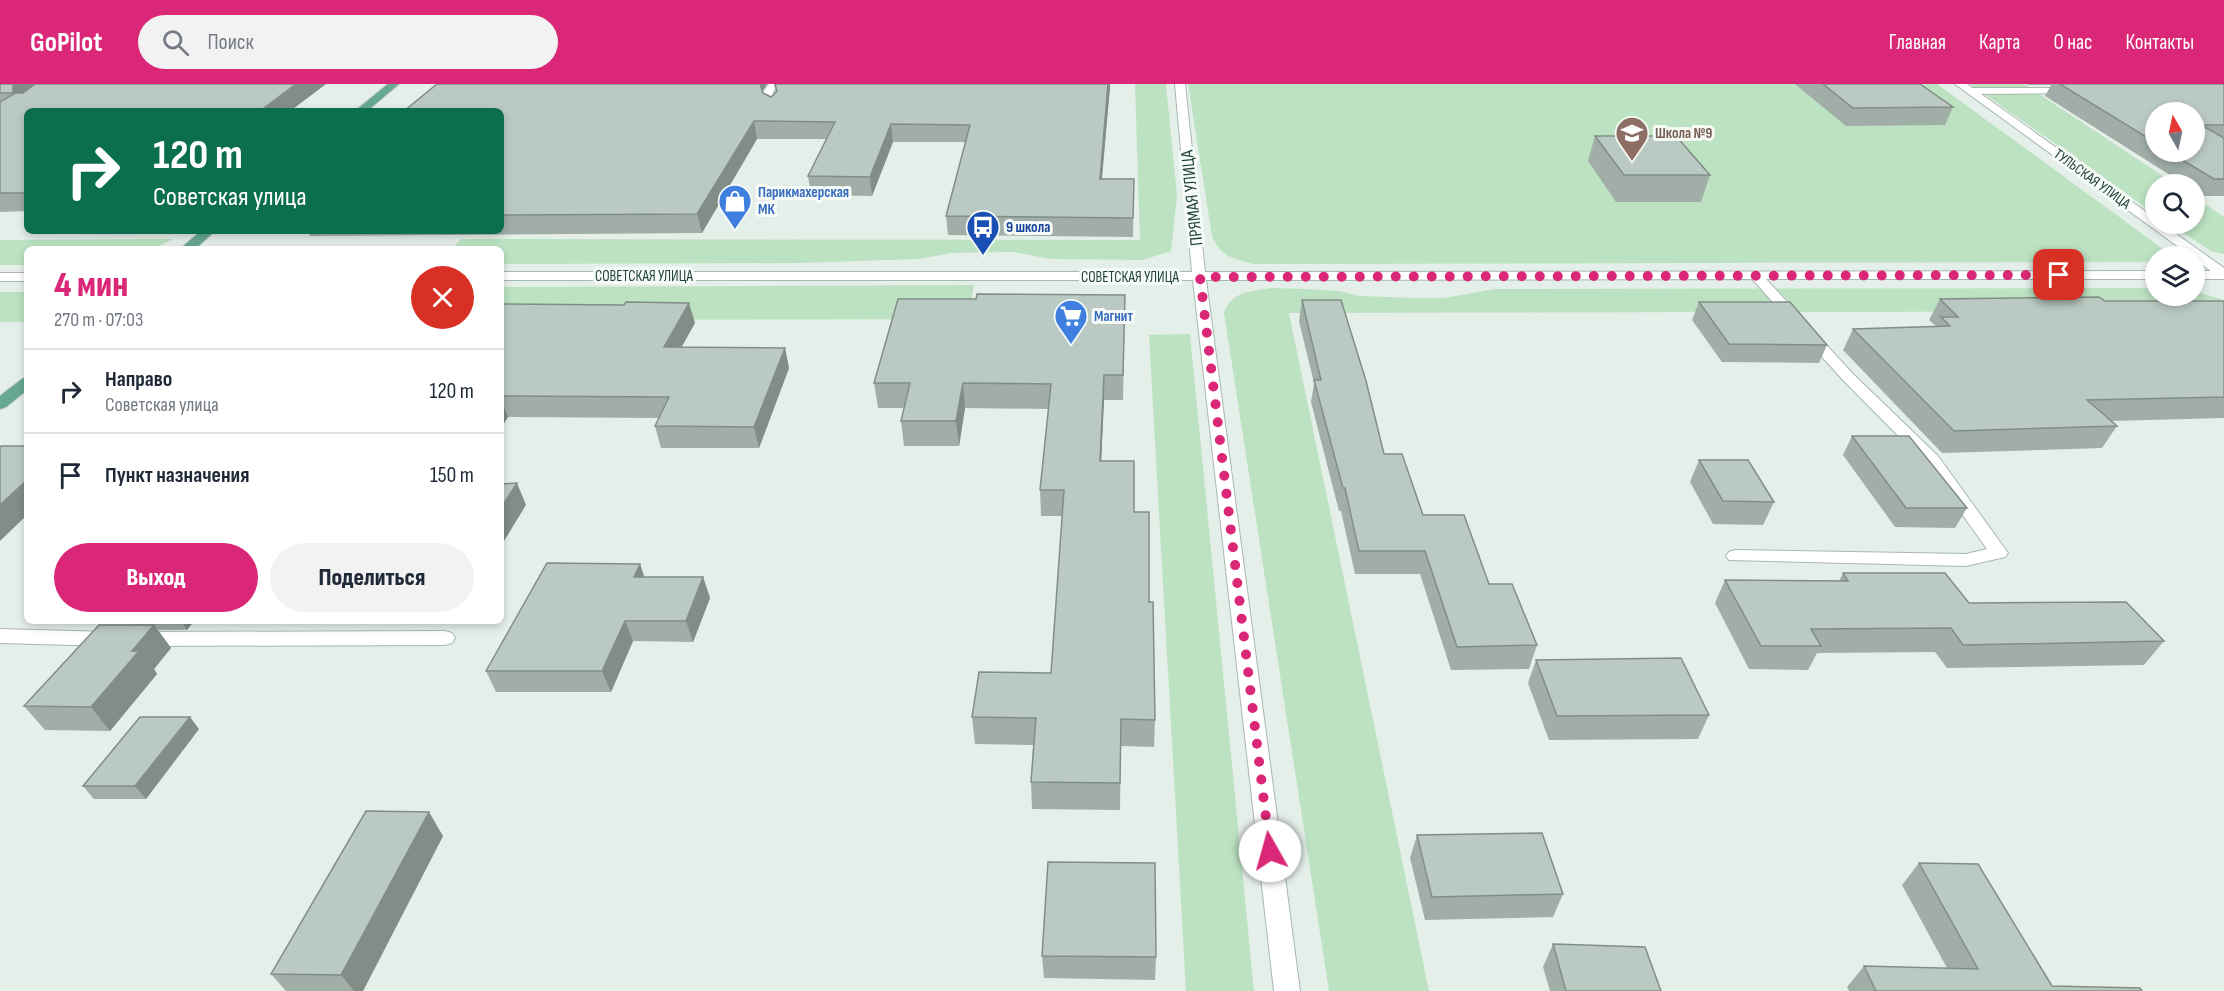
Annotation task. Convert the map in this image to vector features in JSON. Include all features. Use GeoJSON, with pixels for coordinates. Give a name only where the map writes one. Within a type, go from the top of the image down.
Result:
{"type":"FeatureCollection","features":[{"type":"Feature","properties":{"kind":"main road"},"geometry":{"type":"LineString","coordinates":[[364,108],[394,84]]}},
{"type":"Feature","properties":{"kind":"main road"},"geometry":{"type":"LineString","coordinates":[[191,246],[205,234]]}},
{"type":"Feature","properties":{"kind":"main road"},"geometry":{"type":"LineString","coordinates":[[0,405],[24,385]]}},
{"type":"Feature","properties":{"kind":"street"},"geometry":{"type":"LineString","coordinates":[[774,84],[768,92],[774,109]]}},
{"type":"Feature","properties":{"kind":"street","name":"ПРЯМАЯ УЛИЦА"},"geometry":{"type":"LineString","coordinates":[[1180,84],[1200,277],[1287,991]]}},
{"type":"Feature","properties":{"kind":"street"},"geometry":{"type":"LineString","coordinates":[[1965,88],[2078,90]]}},
{"type":"Feature","properties":{"kind":"street","name":"ТУЛЬСКАЯ УЛИЦА"},"geometry":{"type":"LineString","coordinates":[[1965,88],[2224,275]]}},
{"type":"Feature","properties":{"kind":"street","name":"СОВЕТСКАЯ УЛИЦА"},"geometry":{"type":"LineString","coordinates":[[504,276],[2145,275]]}},
{"type":"Feature","properties":{"kind":"street"},"geometry":{"type":"LineString","coordinates":[[2205,275],[2224,275]]}},
{"type":"Feature","properties":{"kind":"street"},"geometry":{"type":"LineString","coordinates":[[1735,556],[1966,560],[1999,553],[1932,460],[1847,376],[1756,276]]}},
{"type":"Feature","properties":{"kind":"street"},"geometry":{"type":"LineString","coordinates":[[0,278],[24,277]]}},
{"type":"Feature","properties":{"kind":"street"},"geometry":{"type":"LineString","coordinates":[[0,636],[126,639],[445,638]]}},
{"type":"Feature","properties":{"kind":"green space"},"geometry":{"type":"Polygon","coordinates":[[[1135,84],[1166,84],[1177,196],[1171,251],[1143,260],[1051,259],[1013,252],[951,253],[919,259],[800,263],[504,264],[504,246],[455,246],[461,239],[1140,240],[1135,84]]]}},
{"type":"Feature","properties":{"kind":"green space","name":"Школа №9"},"geometry":{"type":"Polygon","coordinates":[[[1188,84],[1937,84],[2159,246],[2145,246],[2145,262],[1253,264],[1223,253],[1212,236],[1188,84]]]}},
{"type":"Feature","properties":{"kind":"green space"},"geometry":{"type":"Polygon","coordinates":[[[1970,84],[2024,84],[2160,174],[2145,174],[2145,207],[1970,84]]]}},
{"type":"Feature","properties":{"kind":"green space"},"geometry":{"type":"Polygon","coordinates":[[[2205,204],[2224,217],[2224,254],[2211,251],[2185,234],[2205,234],[2205,204]]]}},
{"type":"Feature","properties":{"kind":"green space"},"geometry":{"type":"Polygon","coordinates":[[[173,239],[159,246],[24,246],[24,265],[0,265],[0,240],[173,239]]]}},
{"type":"Feature","properties":{"kind":"green space"},"geometry":{"type":"Polygon","coordinates":[[[974,285],[968,319],[504,320],[504,287],[974,285]]]}},
{"type":"Feature","properties":{"kind":"green space"},"geometry":{"type":"Polygon","coordinates":[[[1272,288],[1306,289],[1340,291],[1359,296],[1444,298],[1495,289],[2145,288],[2145,306],[2205,306],[2205,294],[2224,300],[2224,323],[2208,311],[1289,313],[1429,991],[1329,991],[1224,313],[1232,300],[1250,291],[1272,288]]]}},
{"type":"Feature","properties":{"kind":"green space"},"geometry":{"type":"Polygon","coordinates":[[[0,292],[24,292],[24,322],[0,322],[0,292]]]}},
{"type":"Feature","properties":{"kind":"green space"},"geometry":{"type":"Polygon","coordinates":[[[1190,334],[1254,991],[1186,991],[1149,335],[1190,334]]]}},
{"type":"Feature","properties":{"kind":"building"},"geometry":{"type":"Polygon","coordinates":[[[0,84],[15,84],[13,93],[0,93],[0,84]]]}},
{"type":"Feature","properties":{"kind":"building"},"geometry":{"type":"Polygon","coordinates":[[[35,84],[296,84],[264,108],[24,108],[24,193],[0,193],[0,102],[15,93],[23,93],[35,84]]]}},
{"type":"Feature","properties":{"kind":"building"},"geometry":{"type":"Polygon","coordinates":[[[437,84],[760,84],[763,93],[771,97],[777,91],[775,84],[1108,84],[1100,179],[1134,179],[1133,218],[946,216],[970,125],[891,124],[870,177],[808,176],[835,122],[754,121],[697,214],[504,215],[504,108],[408,108],[437,84]]]}},
{"type":"Feature","properties":{"kind":"building"},"geometry":{"type":"Polygon","coordinates":[[[1823,84],[1920,84],[1953,107],[1853,108],[1823,84]]]}},
{"type":"Feature","properties":{"kind":"building"},"geometry":{"type":"Polygon","coordinates":[[[2060,84],[2224,84],[2224,125],[2205,125],[2205,102],[2145,102],[2145,136],[2060,84]]]}},
{"type":"Feature","properties":{"kind":"building"},"geometry":{"type":"Polygon","coordinates":[[[2205,127],[2224,138],[2224,179],[2214,179],[2186,162],[2205,162],[2205,127]]]}},
{"type":"Feature","properties":{"kind":"building"},"geometry":{"type":"Polygon","coordinates":[[[1595,136],[1676,136],[1710,175],[1624,175],[1595,136]]]}},
{"type":"Feature","properties":{"kind":"building"},"geometry":{"type":"Polygon","coordinates":[[[977,294],[1125,295],[1123,375],[1104,375],[1100,461],[1134,461],[1134,512],[1149,512],[1149,602],[1153,602],[1155,720],[1121,719],[1120,783],[1031,782],[1036,718],[972,717],[979,672],[1051,673],[1064,490],[1040,490],[1051,384],[963,383],[956,421],[901,421],[910,383],[874,383],[898,299],[976,299],[977,294]]]}},
{"type":"Feature","properties":{"kind":"building"},"geometry":{"type":"Polygon","coordinates":[[[2099,297],[2105,301],[2145,301],[2145,306],[2205,306],[2205,301],[2224,301],[2224,397],[2087,400],[2117,426],[1954,431],[1853,329],[1950,326],[1941,317],[1958,317],[1940,299],[2099,297]]]}},
{"type":"Feature","properties":{"kind":"building"},"geometry":{"type":"Polygon","coordinates":[[[1302,300],[1341,300],[1366,381],[1384,454],[1402,454],[1423,515],[1464,515],[1489,584],[1512,584],[1537,645],[1457,647],[1425,551],[1359,551],[1345,488],[1343,488],[1314,380],[1321,380],[1302,300]]]}},
{"type":"Feature","properties":{"kind":"building"},"geometry":{"type":"Polygon","coordinates":[[[626,302],[689,303],[664,347],[785,348],[754,427],[655,426],[669,397],[504,396],[504,304],[624,305],[626,302]]]}},
{"type":"Feature","properties":{"kind":"building"},"geometry":{"type":"Polygon","coordinates":[[[1699,302],[1790,302],[1827,345],[1729,344],[1699,302]]]}},
{"type":"Feature","properties":{"kind":"building"},"geometry":{"type":"Polygon","coordinates":[[[1852,436],[1909,436],[1967,508],[1906,508],[1852,436]]]}},
{"type":"Feature","properties":{"kind":"building"},"geometry":{"type":"Polygon","coordinates":[[[24,446],[24,483],[0,505],[0,447],[24,446]]]}},
{"type":"Feature","properties":{"kind":"building"},"geometry":{"type":"Polygon","coordinates":[[[1699,460],[1748,460],[1774,502],[1723,501],[1699,460]]]}},
{"type":"Feature","properties":{"kind":"building"},"geometry":{"type":"Polygon","coordinates":[[[517,483],[504,503],[504,484],[517,483]]]}},
{"type":"Feature","properties":{"kind":"building"},"geometry":{"type":"Polygon","coordinates":[[[547,563],[640,564],[634,577],[703,577],[686,621],[625,621],[602,671],[486,671],[547,563]]]}},
{"type":"Feature","properties":{"kind":"building"},"geometry":{"type":"Polygon","coordinates":[[[1843,573],[1945,573],[1969,603],[2126,602],[2164,641],[1963,645],[1951,628],[1811,629],[1821,646],[1761,646],[1725,580],[1848,581],[1843,573]]]}},
{"type":"Feature","properties":{"kind":"building"},"geometry":{"type":"Polygon","coordinates":[[[99,625],[154,625],[132,651],[139,651],[91,707],[24,706],[99,625]]]}},
{"type":"Feature","properties":{"kind":"building"},"geometry":{"type":"Polygon","coordinates":[[[1681,658],[1709,715],[1557,716],[1536,660],[1681,658]]]}},
{"type":"Feature","properties":{"kind":"building"},"geometry":{"type":"Polygon","coordinates":[[[140,717],[190,717],[135,786],[83,786],[140,717]]]}},
{"type":"Feature","properties":{"kind":"building"},"geometry":{"type":"Polygon","coordinates":[[[366,811],[429,812],[341,975],[271,974],[366,811]]]}},
{"type":"Feature","properties":{"kind":"building"},"geometry":{"type":"Polygon","coordinates":[[[1542,833],[1563,894],[1432,897],[1417,835],[1542,833]]]}},
{"type":"Feature","properties":{"kind":"building"},"geometry":{"type":"Polygon","coordinates":[[[1048,862],[1155,863],[1156,957],[1042,956],[1048,862]]]}},
{"type":"Feature","properties":{"kind":"building"},"geometry":{"type":"Polygon","coordinates":[[[1919,863],[1978,864],[2052,986],[2140,988],[2142,991],[1876,991],[1864,966],[1978,969],[1919,863]]]}},
{"type":"Feature","properties":{"kind":"building"},"geometry":{"type":"Polygon","coordinates":[[[1553,944],[1645,947],[1661,991],[1566,991],[1553,944]]]}},
{"type":"Feature","properties":{"kind":"place","name":"Школа №9"},"geometry":{"type":"Point","coordinates":[1632,162]}},
{"type":"Feature","properties":{"kind":"place","name":"Парикмахерская МК"},"geometry":{"type":"Point","coordinates":[735,230]}},
{"type":"Feature","properties":{"kind":"place","name":"9 школа"},"geometry":{"type":"Point","coordinates":[983,256]}},
{"type":"Feature","properties":{"kind":"place","name":"Магнит"},"geometry":{"type":"Point","coordinates":[1071,345]}},
{"type":"Feature","properties":{"kind":"route"},"geometry":{"type":"LineString","coordinates":[[1270,851],[1200,277],[2059,275]]}}]}
